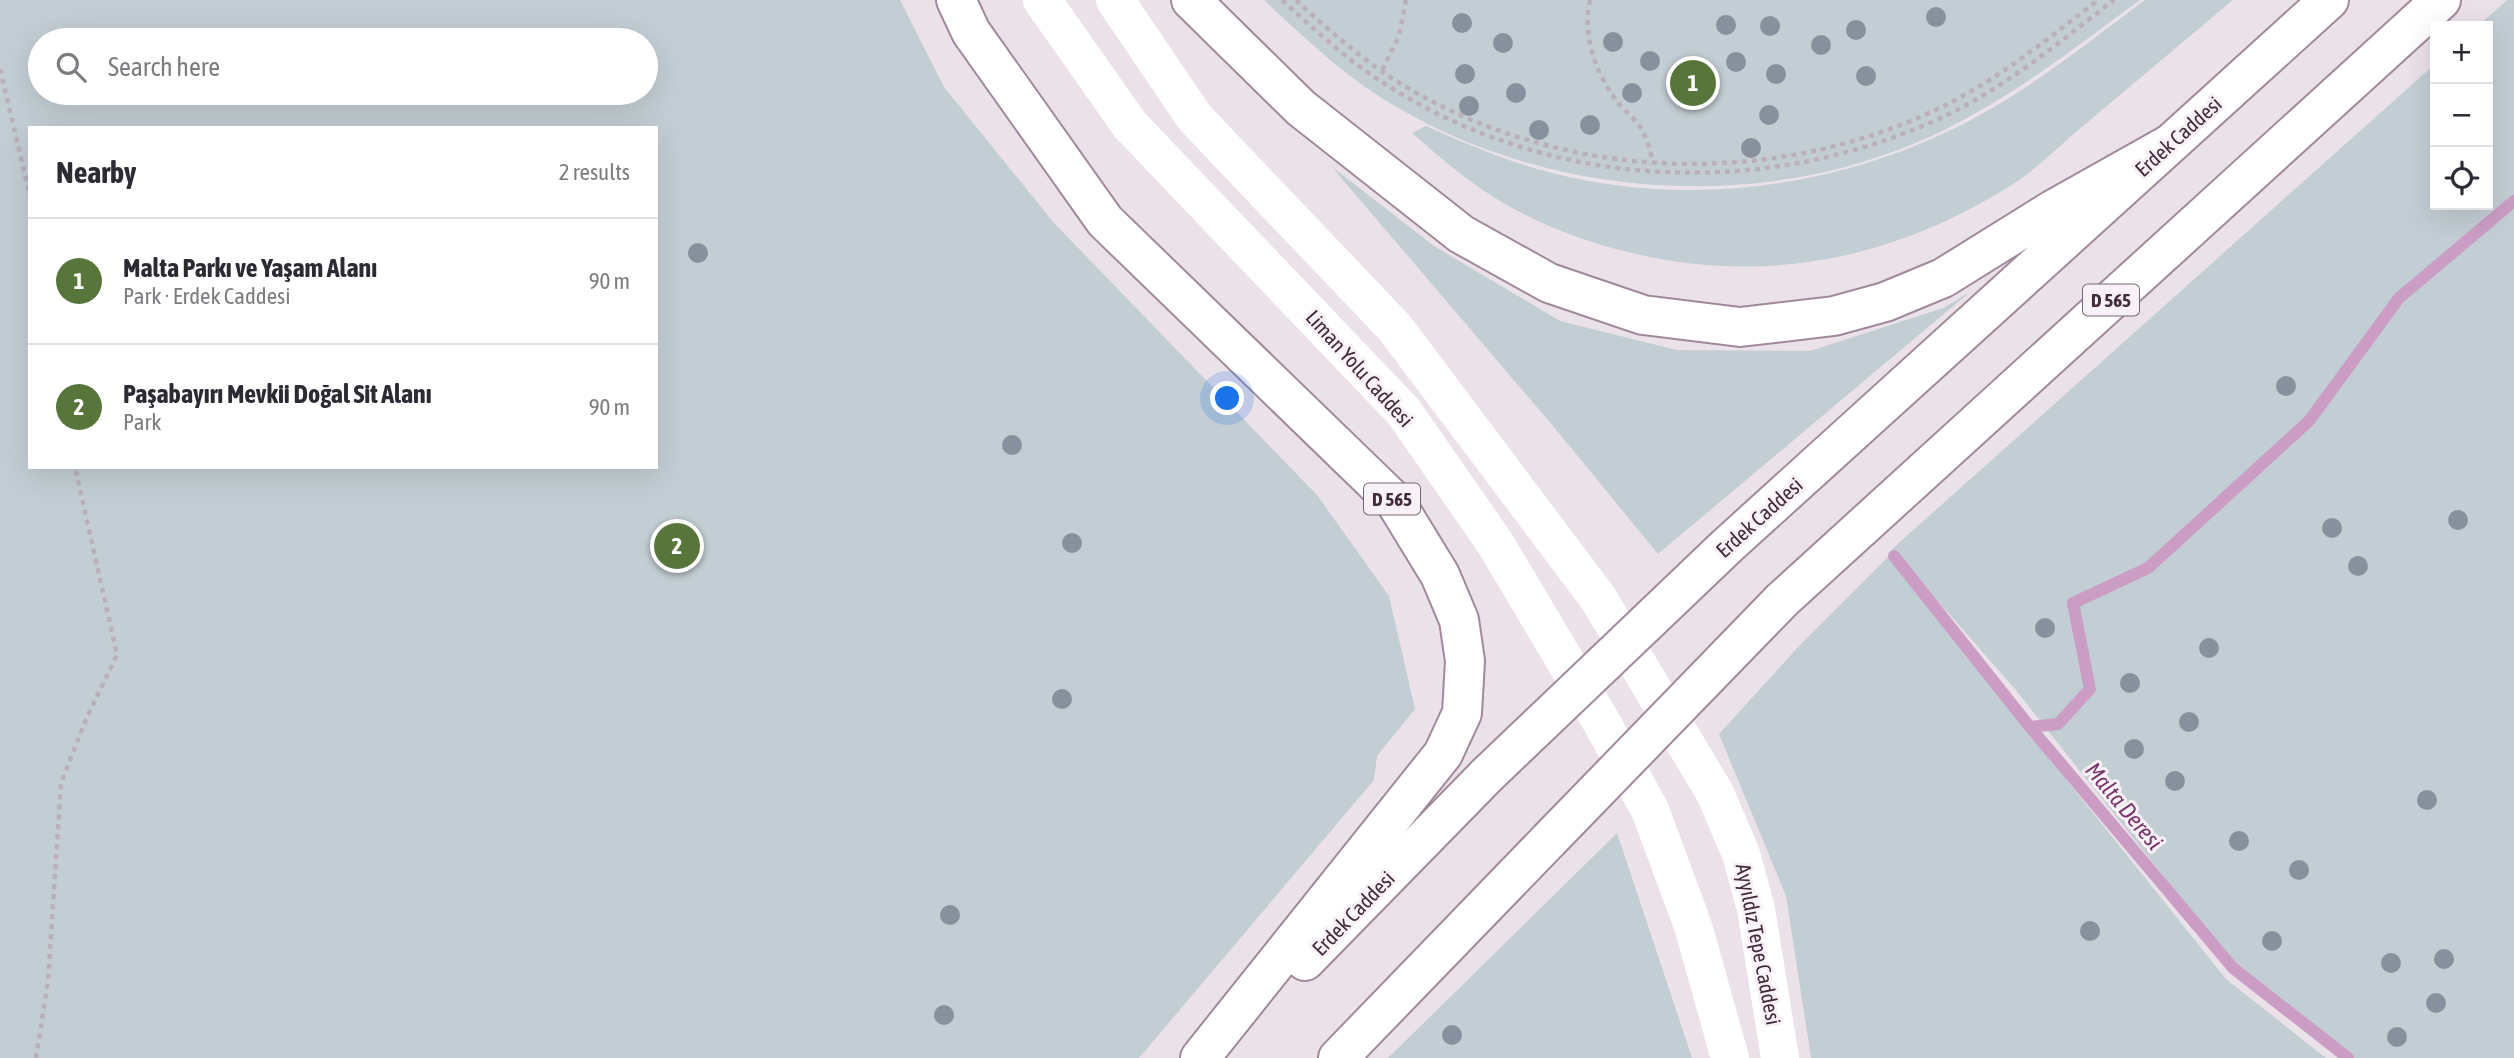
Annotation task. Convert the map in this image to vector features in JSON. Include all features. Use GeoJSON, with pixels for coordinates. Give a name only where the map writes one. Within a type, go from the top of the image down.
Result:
{"type":"FeatureCollection","features":[{"type":"Feature","properties":{"kind":"main road","name":"D 565"},"geometry":{"type":"LineString","coordinates":[[956,0],[971,32],[1105,221],[1396,503],[1440,575],[1459,620],[1465,661],[1462,713],[1443,754],[1200,1058]]}},
{"type":"Feature","properties":{"kind":"main road","name":"Liman Yolu Caddesi"},"geometry":{"type":"LineString","coordinates":[[1042,0],[1130,125],[1404,412],[1495,543],[1602,723],[1650,810],[1693,926],[1730,1058]]}},
{"type":"Feature","properties":{"kind":"main road","name":"Ayyıldız Tepe Caddesi"},"geometry":{"type":"LineString","coordinates":[[1115,0],[1195,118],[1395,328],[1598,598],[1715,793],[1741,854],[1755,909],[1780,1058]]}},
{"type":"Feature","properties":{"kind":"main road"},"geometry":{"type":"LineString","coordinates":[[1191,0],[1301,108],[1461,234],[1549,283],[1643,315],[1740,327],[1834,316],[1885,302],[1943,278],[2054,209],[2168,145]]}},
{"type":"Feature","properties":{"kind":"main road","name":"Erdek Caddesi"},"geometry":{"type":"LineString","coordinates":[[1211,1058],[1487,775],[1727,546],[2329,0]]}},
{"type":"Feature","properties":{"kind":"main road","name":"D 565"},"geometry":{"type":"LineString","coordinates":[[1338,1058],[1782,600],[2441,0]]}},
{"type":"Feature","properties":{"kind":"path"},"geometry":{"type":"LineString","coordinates":[[1282,0],[1383,83],[1434,112],[1486,136],[1540,153],[1596,166],[1654,173],[1711,174],[1768,169],[1825,159],[1881,143],[1936,120],[1987,93],[2035,61],[2114,0]]}},
{"type":"Feature","properties":{"kind":"path"},"geometry":{"type":"LineString","coordinates":[[1296,0],[1381,70],[1437,104],[1489,127],[1543,145],[1598,157],[1711,165],[1767,160],[1823,150],[1878,134],[1932,112],[1982,85],[2030,53],[2098,0]]}},
{"type":"Feature","properties":{"kind":"path"},"geometry":{"type":"LineString","coordinates":[[1381,70],[1399,37],[1406,0]]}},
{"type":"Feature","properties":{"kind":"path"},"geometry":{"type":"LineString","coordinates":[[1590,0],[1590,47],[1597,68],[1607,87],[1642,130],[1654,163]]}},
{"type":"Feature","properties":{"kind":"path"},"geometry":{"type":"LineString","coordinates":[[0,69],[28,188]]}},
{"type":"Feature","properties":{"kind":"path"},"geometry":{"type":"LineString","coordinates":[[36,1058],[48,981],[61,783],[87,717],[117,655],[75,469]]}},
{"type":"Feature","properties":{"kind":"shaded area"},"geometry":{"type":"Polygon","coordinates":[[[0,0],[900,0],[944,87],[1054,223],[1317,495],[1389,596],[1415,709],[1377,756],[1374,780],[1139,1058],[0,1058],[0,0]]]}},
{"type":"Feature","properties":{"kind":"shaded area"},"geometry":{"type":"Polygon","coordinates":[[[1264,0],[2140,0],[2019,87],[1969,117],[1942,131],[1874,158],[1803,177],[1729,185],[1655,185],[1581,176],[1510,157],[1441,131],[1362,85],[1318,50],[1264,0]]]}},
{"type":"Feature","properties":{"kind":"shaded area"},"geometry":{"type":"Polygon","coordinates":[[[2145,0],[2233,0],[2020,180],[1964,212],[1917,233],[1869,249],[1820,260],[1770,266],[1719,266],[1668,260],[1600,245],[1538,221],[1495,198],[1452,167],[1412,133],[1426,126],[1520,164],[1592,182],[1651,189],[1711,190],[1770,184],[1829,173],[1886,157],[1941,134],[1994,107],[2033,82],[2145,0]]]}},
{"type":"Feature","properties":{"kind":"shaded area"},"geometry":{"type":"Polygon","coordinates":[[[2507,0],[2514,0],[2514,1058],[2351,1058],[2233,964],[2015,689],[1892,549],[2430,68],[2430,210],[2493,210],[2493,21],[2484,21],[2507,0]]]}},
{"type":"Feature","properties":{"kind":"shaded area"},"geometry":{"type":"Polygon","coordinates":[[[1331,166],[1434,246],[1560,321],[1677,350],[1810,351],[1943,308],[1970,292],[1658,554],[1553,426],[1331,166]]]}},
{"type":"Feature","properties":{"kind":"shaded area"},"geometry":{"type":"Polygon","coordinates":[[[1888,557],[2226,979],[2326,1058],[1811,1058],[1786,896],[1719,734],[1800,645],[1888,557]]]}},
{"type":"Feature","properties":{"kind":"shaded area"},"geometry":{"type":"Polygon","coordinates":[[[1617,833],[1692,1058],[1388,1058],[1617,833]]]}},
{"type":"Feature","properties":{"kind":"waterway"},"geometry":{"type":"LineString","coordinates":[[2030,727],[2058,724],[2090,689],[2073,603],[2148,568],[2309,421],[2399,298],[2514,201]]}},
{"type":"Feature","properties":{"kind":"waterway","name":"Malta Deresi"},"geometry":{"type":"LineString","coordinates":[[1894,556],[2030,727],[2233,968],[2348,1058]]}},
{"type":"Feature","properties":{"kind":"place","name":"Malta Parkı ve Yaşam Alanı"},"geometry":{"type":"Point","coordinates":[1693,83]}},
{"type":"Feature","properties":{"kind":"place","name":"Paşabayırı Mevkii Doğal Sit Alanı"},"geometry":{"type":"Point","coordinates":[677,546]}}]}
